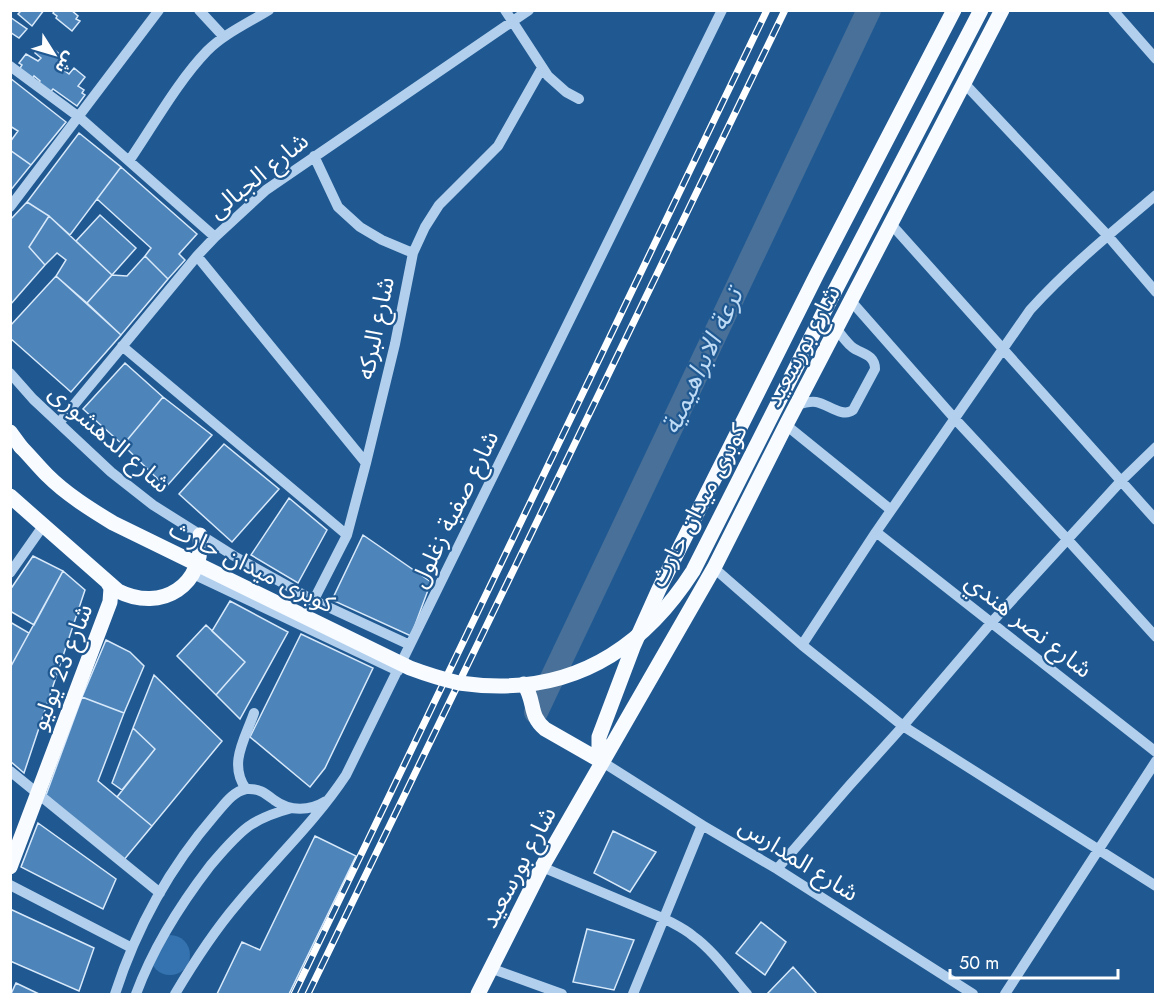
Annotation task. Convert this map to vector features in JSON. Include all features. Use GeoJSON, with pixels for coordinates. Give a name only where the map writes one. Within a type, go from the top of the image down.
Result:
{"type":"FeatureCollection","features":[{"type":"Feature","properties":{"kind":"main road","name":"شارع بورسعيد"},"geometry":{"type":"LineString","coordinates":[[602,761],[599,754],[599,737],[621,677],[673,561],[817,274],[954,10]]}},
{"type":"Feature","properties":{"kind":"main road","name":"كوبرى ميدان حارث"},"geometry":{"type":"LineString","coordinates":[[10,432],[49,476],[89,509],[113,523],[410,668],[460,683],[486,686],[538,684],[588,669],[630,643],[649,627],[680,591],[693,571],[828,304],[981,10]]}},
{"type":"Feature","properties":{"kind":"main road","name":"شارع بورسعيد"},"geometry":{"type":"LineString","coordinates":[[478,994],[542,867],[714,568],[1002,10]]}},
{"type":"Feature","properties":{"kind":"main road"},"geometry":{"type":"LineString","coordinates":[[817,274],[824,293],[831,299],[841,302],[851,300]]}},
{"type":"Feature","properties":{"kind":"main road"},"geometry":{"type":"LineString","coordinates":[[10,496],[118,591],[141,599],[166,596],[187,581],[199,560],[200,535]]}},
{"type":"Feature","properties":{"kind":"main road","name":"شارع 23 يوليو"},"geometry":{"type":"LineString","coordinates":[[10,867],[110,602],[111,588],[108,583]]}},
{"type":"Feature","properties":{"kind":"main road"},"geometry":{"type":"LineString","coordinates":[[524,684],[531,698],[533,715],[538,723],[602,761]]}},
{"type":"Feature","properties":{"kind":"street"},"geometry":{"type":"LineString","coordinates":[[10,207],[159,10]]}},
{"type":"Feature","properties":{"kind":"street"},"geometry":{"type":"LineString","coordinates":[[199,10],[224,37]]}},
{"type":"Feature","properties":{"kind":"street"},"geometry":{"type":"LineString","coordinates":[[129,161],[192,69],[208,50],[224,37],[269,10]]}},
{"type":"Feature","properties":{"kind":"street"},"geometry":{"type":"LineString","coordinates":[[505,10],[542,68],[566,92],[579,99]]}},
{"type":"Feature","properties":{"kind":"street","name":"شارع الجبالى"},"geometry":{"type":"LineString","coordinates":[[59,423],[198,256],[266,190],[529,10]]}},
{"type":"Feature","properties":{"kind":"street","name":"شارع صفية زغلول"},"geometry":{"type":"LineString","coordinates":[[175,994],[212,936],[237,904],[333,795],[346,775],[722,10]]}},
{"type":"Feature","properties":{"kind":"street"},"geometry":{"type":"LineString","coordinates":[[1113,10],[1155,59]]}},
{"type":"Feature","properties":{"kind":"street"},"geometry":{"type":"LineString","coordinates":[[10,66],[79,117],[215,237]]}},
{"type":"Feature","properties":{"kind":"street","name":"شارع البركه"},"geometry":{"type":"LineString","coordinates":[[301,625],[346,535],[395,344],[413,253],[425,227],[439,205],[498,146],[542,68]]}},
{"type":"Feature","properties":{"kind":"street"},"geometry":{"type":"LineString","coordinates":[[964,83],[1107,236],[1155,292]]}},
{"type":"Feature","properties":{"kind":"street"},"geometry":{"type":"LineString","coordinates":[[314,156],[338,207],[360,227],[382,240],[413,253]]}},
{"type":"Feature","properties":{"kind":"street"},"geometry":{"type":"LineString","coordinates":[[802,645],[876,532],[1030,310],[1051,287],[1155,195]]}},
{"type":"Feature","properties":{"kind":"street"},"geometry":{"type":"LineString","coordinates":[[891,224],[1155,520]]}},
{"type":"Feature","properties":{"kind":"street"},"geometry":{"type":"LineString","coordinates":[[198,256],[366,463]]}},
{"type":"Feature","properties":{"kind":"street"},"geometry":{"type":"LineString","coordinates":[[851,300],[955,419],[1155,637]]}},
{"type":"Feature","properties":{"kind":"street"},"geometry":{"type":"LineString","coordinates":[[797,405],[814,402],[845,414],[850,413],[875,369],[873,359],[853,348],[836,328]]}},
{"type":"Feature","properties":{"kind":"street"},"geometry":{"type":"LineString","coordinates":[[122,346],[346,535]]}},
{"type":"Feature","properties":{"kind":"street","name":"شارع الدهشورى"},"geometry":{"type":"LineString","coordinates":[[10,374],[33,399],[111,472],[153,505],[234,556],[313,600],[410,645]]}},
{"type":"Feature","properties":{"kind":"street"},"geometry":{"type":"LineString","coordinates":[[786,425],[891,510]]}},
{"type":"Feature","properties":{"kind":"street"},"geometry":{"type":"LineString","coordinates":[[777,869],[991,623],[1121,480],[1155,447]]}},
{"type":"Feature","properties":{"kind":"street"},"geometry":{"type":"LineString","coordinates":[[10,573],[43,526]]}},
{"type":"Feature","properties":{"kind":"street","name":"شارع نصر هندي"},"geometry":{"type":"LineString","coordinates":[[876,532],[1155,752]]}},
{"type":"Feature","properties":{"kind":"street"},"geometry":{"type":"LineString","coordinates":[[714,568],[802,645],[903,726],[1155,886]]}},
{"type":"Feature","properties":{"kind":"street"},"geometry":{"type":"LineString","coordinates":[[192,574],[398,671]]}},
{"type":"Feature","properties":{"kind":"street"},"geometry":{"type":"LineString","coordinates":[[246,789],[237,768],[254,713]]}},
{"type":"Feature","properties":{"kind":"street","name":"شارع المدارس"},"geometry":{"type":"LineString","coordinates":[[602,761],[973,994]]}},
{"type":"Feature","properties":{"kind":"street"},"geometry":{"type":"LineString","coordinates":[[1005,994],[1155,761]]}},
{"type":"Feature","properties":{"kind":"street"},"geometry":{"type":"LineString","coordinates":[[10,771],[160,892]]}},
{"type":"Feature","properties":{"kind":"street"},"geometry":{"type":"LineString","coordinates":[[114,994],[132,948],[160,892],[203,829],[232,795],[246,789],[256,789],[266,792],[282,805],[303,809],[314,807],[333,795]]}},
{"type":"Feature","properties":{"kind":"street"},"geometry":{"type":"LineString","coordinates":[[136,994],[166,930],[202,877],[226,848],[251,825],[292,808]]}},
{"type":"Feature","properties":{"kind":"street"},"geometry":{"type":"LineString","coordinates":[[633,994],[702,825]]}},
{"type":"Feature","properties":{"kind":"street"},"geometry":{"type":"LineString","coordinates":[[542,867],[665,919],[693,936],[705,946],[747,994]]}},
{"type":"Feature","properties":{"kind":"street"},"geometry":{"type":"LineString","coordinates":[[10,885],[132,948]]}},
{"type":"Feature","properties":{"kind":"street"},"geometry":{"type":"LineString","coordinates":[[490,968],[562,994]]}},
{"type":"Feature","properties":{"kind":"shaded area"},"geometry":{"type":"Polygon","coordinates":[[[170,935],[178,936],[184,941],[189,947],[189,963],[184,969],[178,974],[170,975],[162,974],[156,969],[151,963],[150,955],[151,947],[156,941],[162,936],[170,935]]]}},
{"type":"Feature","properties":{"kind":"building"},"geometry":{"type":"Polygon","coordinates":[[[22,10],[44,10],[32,26],[18,14],[22,10]]]}},
{"type":"Feature","properties":{"kind":"building"},"geometry":{"type":"Polygon","coordinates":[[[55,10],[71,10],[78,16],[76,19],[80,21],[72,31],[56,18],[57,16],[53,13],[55,10]]]}},
{"type":"Feature","properties":{"kind":"building"},"geometry":{"type":"Polygon","coordinates":[[[10,17],[27,29],[19,38],[10,32],[10,17]]]}},
{"type":"Feature","properties":{"kind":"building"},"geometry":{"type":"Polygon","coordinates":[[[44,41],[63,57],[57,65],[69,74],[74,68],[85,77],[78,86],[84,90],[82,93],[85,95],[77,106],[53,89],[47,96],[36,87],[40,81],[34,76],[30,83],[17,73],[22,65],[19,63],[26,54],[38,61],[41,58],[35,53],[44,41]]]}},
{"type":"Feature","properties":{"kind":"building"},"geometry":{"type":"Polygon","coordinates":[[[10,78],[66,122],[31,165],[10,150],[10,142],[18,131],[10,126],[10,78]]]}},
{"type":"Feature","properties":{"kind":"building"},"geometry":{"type":"Polygon","coordinates":[[[79,133],[121,167],[70,235],[49,216],[27,202],[79,133]]]}},
{"type":"Feature","properties":{"kind":"building"},"geometry":{"type":"Polygon","coordinates":[[[10,150],[31,165],[10,191],[10,150]]]}},
{"type":"Feature","properties":{"kind":"building"},"geometry":{"type":"Polygon","coordinates":[[[121,167],[197,234],[179,254],[185,260],[168,279],[145,256],[151,248],[97,199],[121,167]]]}},
{"type":"Feature","properties":{"kind":"building"},"geometry":{"type":"Polygon","coordinates":[[[27,202],[49,216],[29,247],[45,265],[10,305],[10,220],[27,202]]]}},
{"type":"Feature","properties":{"kind":"building"},"geometry":{"type":"Polygon","coordinates":[[[100,215],[136,248],[112,275],[76,241],[100,215]]]}},
{"type":"Feature","properties":{"kind":"building"},"geometry":{"type":"Polygon","coordinates":[[[49,216],[112,275],[87,303],[56,276],[66,260],[57,253],[45,265],[29,247],[49,216]]]}},
{"type":"Feature","properties":{"kind":"building"},"geometry":{"type":"Polygon","coordinates":[[[145,256],[168,279],[121,335],[87,303],[112,275],[127,276],[145,256]]]}},
{"type":"Feature","properties":{"kind":"building"},"geometry":{"type":"Polygon","coordinates":[[[56,276],[121,335],[71,392],[10,338],[10,326],[56,276]]]}},
{"type":"Feature","properties":{"kind":"building"},"geometry":{"type":"Polygon","coordinates":[[[125,363],[163,397],[123,445],[83,409],[125,363]]]}},
{"type":"Feature","properties":{"kind":"building"},"geometry":{"type":"Polygon","coordinates":[[[163,397],[212,435],[166,487],[123,445],[163,397]]]}},
{"type":"Feature","properties":{"kind":"building"},"geometry":{"type":"Polygon","coordinates":[[[224,444],[279,489],[232,542],[179,494],[224,444]]]}},
{"type":"Feature","properties":{"kind":"building"},"geometry":{"type":"Polygon","coordinates":[[[289,498],[327,530],[298,583],[251,555],[289,498]]]}},
{"type":"Feature","properties":{"kind":"building"},"geometry":{"type":"Polygon","coordinates":[[[363,535],[431,582],[411,636],[332,600],[363,535]]]}},
{"type":"Feature","properties":{"kind":"building"},"geometry":{"type":"Polygon","coordinates":[[[33,556],[63,571],[34,625],[10,611],[10,590],[33,556]]]}},
{"type":"Feature","properties":{"kind":"building"},"geometry":{"type":"Polygon","coordinates":[[[63,571],[85,590],[24,773],[10,761],[10,668],[63,571]]]}},
{"type":"Feature","properties":{"kind":"building"},"geometry":{"type":"Polygon","coordinates":[[[230,601],[288,632],[240,719],[216,695],[245,662],[212,631],[230,601]]]}},
{"type":"Feature","properties":{"kind":"building"},"geometry":{"type":"Polygon","coordinates":[[[10,622],[29,633],[10,668],[10,622]]]}},
{"type":"Feature","properties":{"kind":"building"},"geometry":{"type":"Polygon","coordinates":[[[206,625],[245,662],[216,695],[177,656],[206,625]]]}},
{"type":"Feature","properties":{"kind":"building"},"geometry":{"type":"Polygon","coordinates":[[[301,634],[373,668],[325,768],[310,787],[250,737],[301,634]]]}},
{"type":"Feature","properties":{"kind":"building"},"geometry":{"type":"Polygon","coordinates":[[[106,640],[130,652],[144,666],[124,713],[82,697],[106,640]]]}},
{"type":"Feature","properties":{"kind":"building"},"geometry":{"type":"Polygon","coordinates":[[[154,675],[222,741],[152,826],[117,797],[155,749],[133,728],[154,675]]]}},
{"type":"Feature","properties":{"kind":"building"},"geometry":{"type":"Polygon","coordinates":[[[82,697],[124,713],[98,781],[152,826],[123,861],[46,795],[82,697]]]}},
{"type":"Feature","properties":{"kind":"building"},"geometry":{"type":"Polygon","coordinates":[[[133,728],[155,749],[122,790],[112,783],[133,728]]]}},
{"type":"Feature","properties":{"kind":"building"},"geometry":{"type":"Polygon","coordinates":[[[38,823],[116,879],[103,909],[21,867],[38,823]]]}},
{"type":"Feature","properties":{"kind":"building"},"geometry":{"type":"Polygon","coordinates":[[[613,831],[656,852],[630,892],[594,873],[613,831]]]}},
{"type":"Feature","properties":{"kind":"building"},"geometry":{"type":"Polygon","coordinates":[[[315,836],[356,856],[289,994],[217,994],[242,942],[260,950],[315,836]]]}},
{"type":"Feature","properties":{"kind":"building"},"geometry":{"type":"Polygon","coordinates":[[[10,909],[94,948],[79,991],[10,961],[10,909]]]}},
{"type":"Feature","properties":{"kind":"building"},"geometry":{"type":"Polygon","coordinates":[[[761,922],[786,942],[765,975],[736,953],[761,922]]]}},
{"type":"Feature","properties":{"kind":"building"},"geometry":{"type":"Polygon","coordinates":[[[587,929],[634,940],[614,990],[573,982],[587,929]]]}},
{"type":"Feature","properties":{"kind":"building"},"geometry":{"type":"Polygon","coordinates":[[[793,967],[817,994],[767,994],[793,967]]]}},
{"type":"Feature","properties":{"kind":"building"},"geometry":{"type":"Polygon","coordinates":[[[16,983],[39,994],[11,994],[16,983]]]}},
{"type":"Feature","properties":{"kind":"waterway","name":"ترعة الابراهيمية"},"geometry":{"type":"LineString","coordinates":[[536,712],[869,10]]}},
{"type":"Feature","properties":{"kind":"railway"},"geometry":{"type":"LineString","coordinates":[[294,994],[767,10]]}},
{"type":"Feature","properties":{"kind":"railway"},"geometry":{"type":"LineString","coordinates":[[308,994],[785,10]]}}]}
